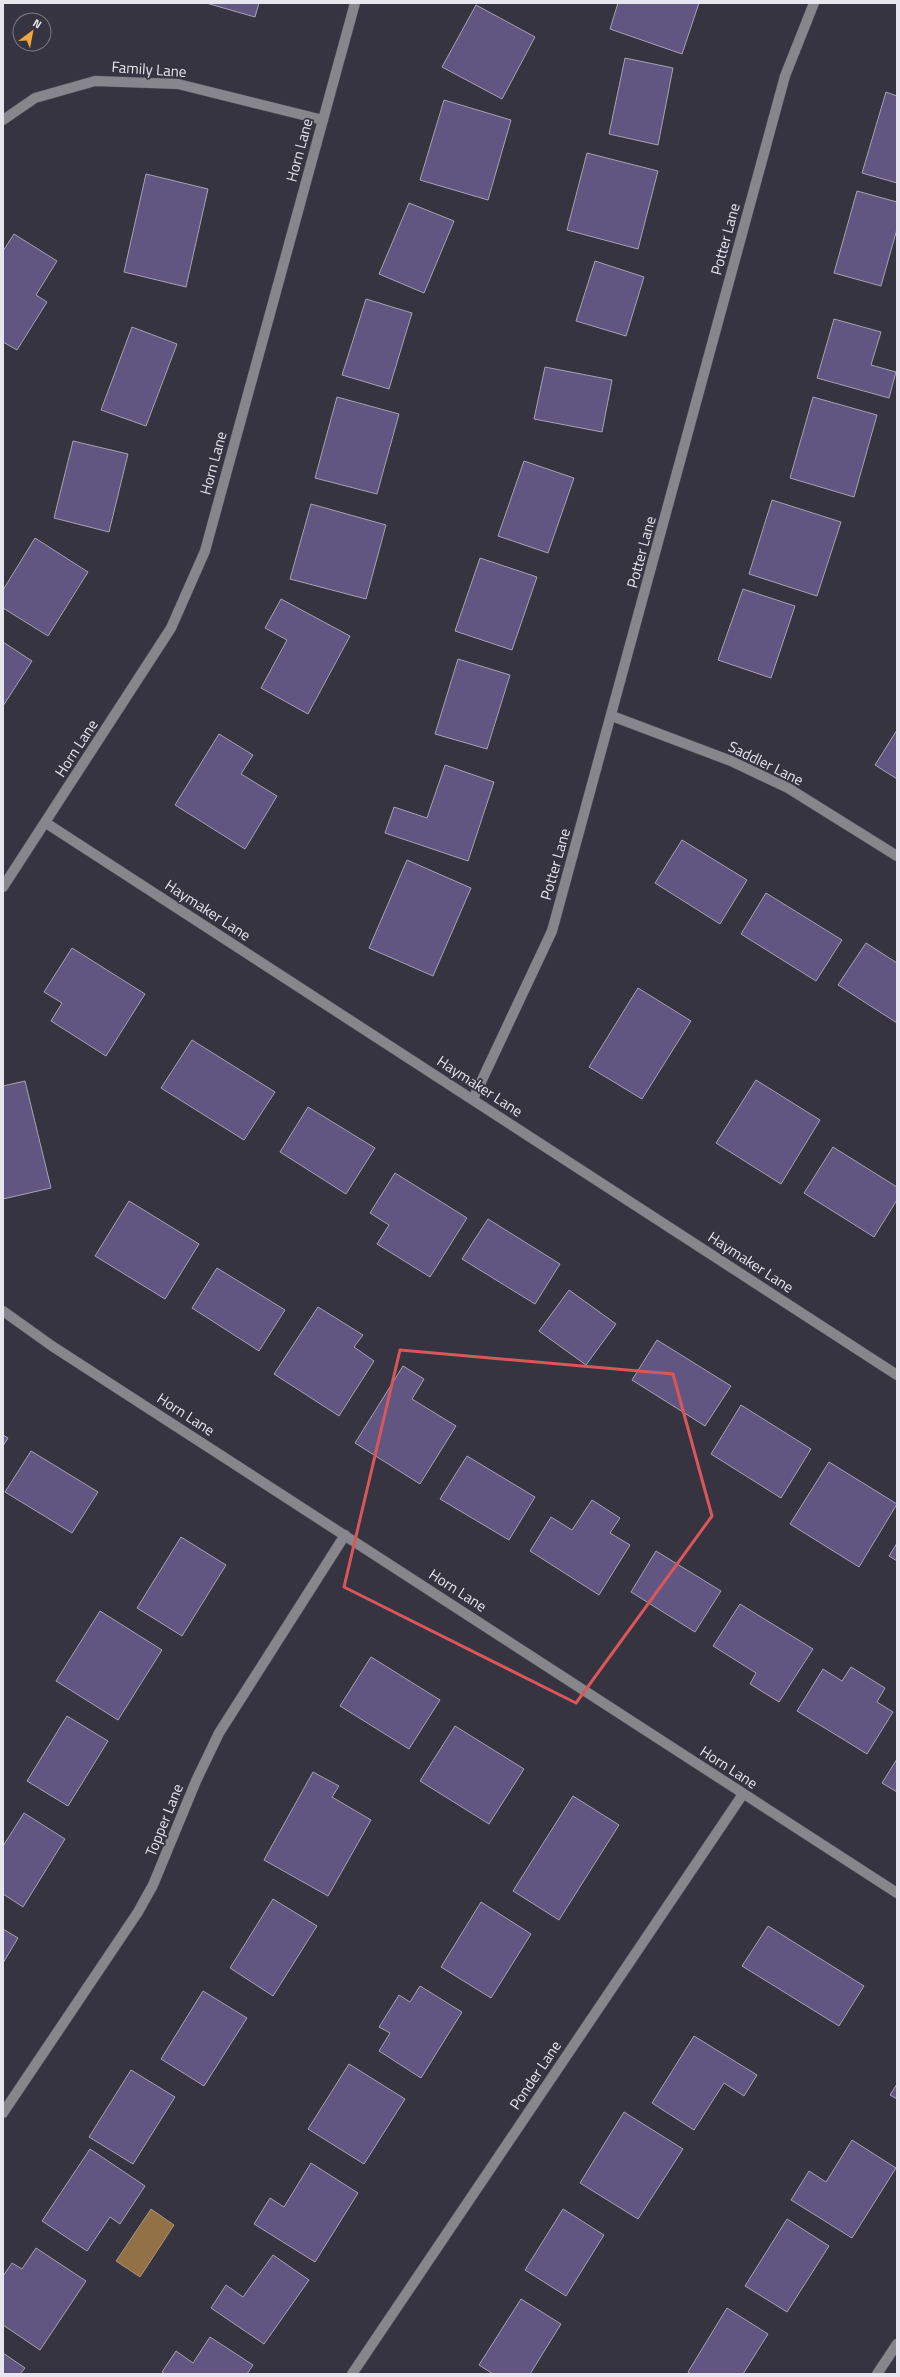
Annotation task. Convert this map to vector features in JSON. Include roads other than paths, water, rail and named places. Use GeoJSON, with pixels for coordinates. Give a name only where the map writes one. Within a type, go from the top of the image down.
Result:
{"type":"FeatureCollection","features":[{"type":"Feature","properties":{"kind":"street","name":"Horn Lane"},"geometry":{"type":"LineString","coordinates":[[3,888],[170,628],[205,551],[355,3]]}},
{"type":"Feature","properties":{"kind":"street","name":"Potter Lane"},"geometry":{"type":"LineString","coordinates":[[473,1099],[552,931],[612,716],[785,76],[814,3]]}},
{"type":"Feature","properties":{"kind":"street","name":"Family Lane"},"geometry":{"type":"LineString","coordinates":[[3,120],[35,98],[95,81],[178,84],[323,120]]}},
{"type":"Feature","properties":{"kind":"street","name":"Saddler Lane"},"geometry":{"type":"LineString","coordinates":[[612,716],[731,761],[788,788],[897,856]]}},
{"type":"Feature","properties":{"kind":"street","name":"Haymaker Lane"},"geometry":{"type":"LineString","coordinates":[[46,823],[897,1374]]}},
{"type":"Feature","properties":{"kind":"street","name":"Horn Lane"},"geometry":{"type":"LineString","coordinates":[[3,1311],[52,1346],[897,1893]]}},
{"type":"Feature","properties":{"kind":"street","name":"Topper Lane"},"geometry":{"type":"LineString","coordinates":[[3,2113],[138,1912],[153,1885],[198,1775],[219,1733],[345,1535]]}},
{"type":"Feature","properties":{"kind":"street","name":"Ponder Lane"},"geometry":{"type":"LineString","coordinates":[[352,2374],[743,1794]]}},
{"type":"Feature","properties":{"kind":"street"},"geometry":{"type":"LineString","coordinates":[[877,2374],[897,2344]]}}]}
